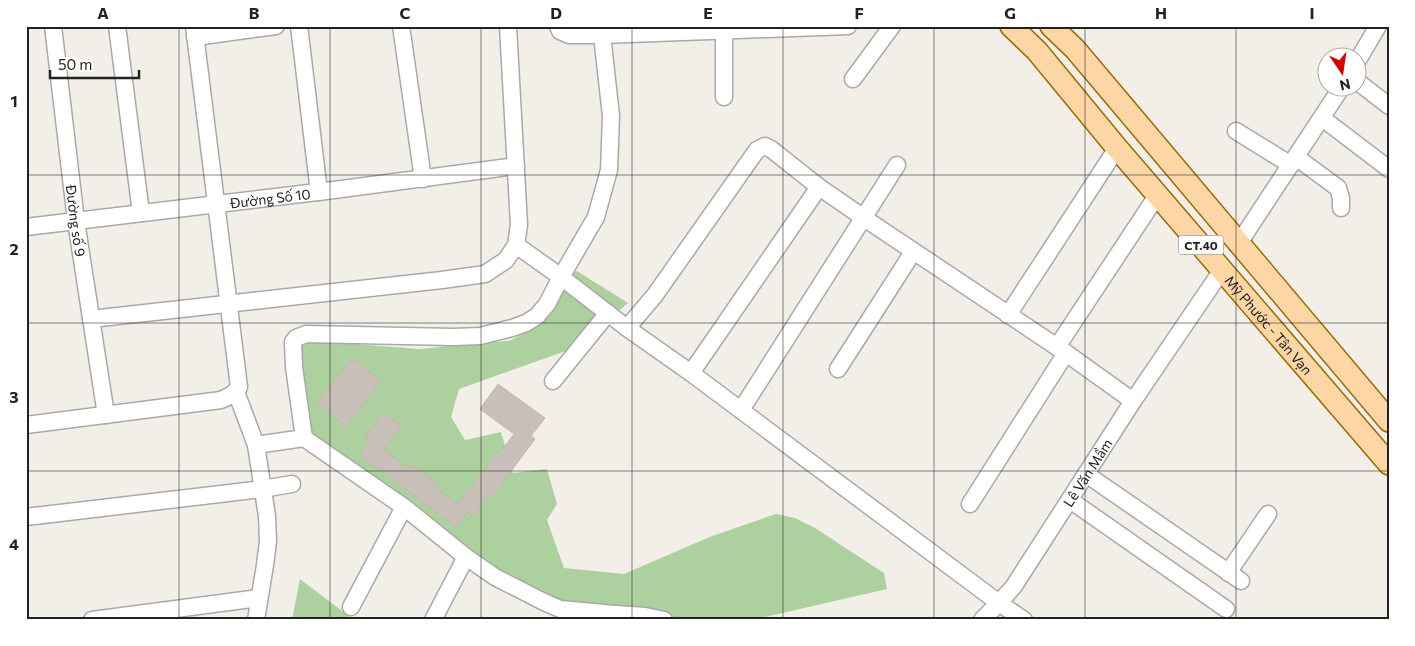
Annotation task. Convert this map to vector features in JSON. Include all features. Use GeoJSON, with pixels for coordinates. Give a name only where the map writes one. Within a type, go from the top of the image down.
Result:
{"type":"FeatureCollection","features":[{"type":"Feature","properties":{"kind":"main road","name":"Mỹ Phước - Tân Vạn"},"geometry":{"type":"LineString","coordinates":[[1011,26],[1037,51],[1117,148],[1389,464]]}},
{"type":"Feature","properties":{"kind":"main road","name":"CT.40"},"geometry":{"type":"LineString","coordinates":[[1051,26],[1075,49],[1389,421]]}},
{"type":"Feature","properties":{"kind":"street","name":"Đường số 9"},"geometry":{"type":"LineString","coordinates":[[53,26],[76,221],[106,415]]}},
{"type":"Feature","properties":{"kind":"street"},"geometry":{"type":"LineString","coordinates":[[116,26],[141,213]]}},
{"type":"Feature","properties":{"kind":"street"},"geometry":{"type":"LineString","coordinates":[[26,425],[221,400],[228,398],[236,392],[239,382],[195,32],[276,26]]}},
{"type":"Feature","properties":{"kind":"street"},"geometry":{"type":"LineString","coordinates":[[299,26],[319,192]]}},
{"type":"Feature","properties":{"kind":"street"},"geometry":{"type":"LineString","coordinates":[[401,26],[423,179]]}},
{"type":"Feature","properties":{"kind":"street"},"geometry":{"type":"LineString","coordinates":[[91,319],[485,274],[506,260],[516,245],[519,225],[508,26]]}},
{"type":"Feature","properties":{"kind":"street"},"geometry":{"type":"LineString","coordinates":[[558,26],[560,31],[569,35],[848,26]]}},
{"type":"Feature","properties":{"kind":"street"},"geometry":{"type":"LineString","coordinates":[[852,79],[892,26]]}},
{"type":"Feature","properties":{"kind":"street"},"geometry":{"type":"LineString","coordinates":[[1367,48],[1381,30]]}},
{"type":"Feature","properties":{"kind":"street"},"geometry":{"type":"LineString","coordinates":[[724,31],[724,97]]}},
{"type":"Feature","properties":{"kind":"street"},"geometry":{"type":"LineString","coordinates":[[304,438],[294,367],[293,342],[296,338],[306,334],[480,336],[526,323],[537,316],[548,304],[561,277],[596,217],[609,170],[612,116],[602,35]]}},
{"type":"Feature","properties":{"kind":"street"},"geometry":{"type":"LineString","coordinates":[[1368,90],[1389,106]]}},
{"type":"Feature","properties":{"kind":"street"},"geometry":{"type":"LineString","coordinates":[[1240,243],[1335,98]]}},
{"type":"Feature","properties":{"kind":"street"},"geometry":{"type":"LineString","coordinates":[[1322,118],[1389,169]]}},
{"type":"Feature","properties":{"kind":"street"},"geometry":{"type":"LineString","coordinates":[[1236,131],[1293,161],[1338,188],[1341,208]]}},
{"type":"Feature","properties":{"kind":"street"},"geometry":{"type":"LineString","coordinates":[[627,328],[655,295],[757,150],[765,146],[819,187],[1061,350],[1133,401]]}},
{"type":"Feature","properties":{"kind":"street"},"geometry":{"type":"LineString","coordinates":[[1008,315],[1117,148]]}},
{"type":"Feature","properties":{"kind":"street"},"geometry":{"type":"LineString","coordinates":[[740,410],[897,165]]}},
{"type":"Feature","properties":{"kind":"street","name":"Đường Số 10"},"geometry":{"type":"LineString","coordinates":[[26,227],[516,166]]}},
{"type":"Feature","properties":{"kind":"street"},"geometry":{"type":"LineString","coordinates":[[691,373],[819,187]]}},
{"type":"Feature","properties":{"kind":"street"},"geometry":{"type":"LineString","coordinates":[[970,504],[1061,350],[1158,194]]}},
{"type":"Feature","properties":{"kind":"street"},"geometry":{"type":"LineString","coordinates":[[516,245],[691,373],[930,553],[1024,620]]}},
{"type":"Feature","properties":{"kind":"street"},"geometry":{"type":"LineString","coordinates":[[838,369],[913,252]]}},
{"type":"Feature","properties":{"kind":"street","name":"Lê Văn Mầm"},"geometry":{"type":"LineString","coordinates":[[982,620],[1014,586],[1133,401],[1222,270]]}},
{"type":"Feature","properties":{"kind":"street"},"geometry":{"type":"LineString","coordinates":[[554,381],[608,313]]}},
{"type":"Feature","properties":{"kind":"street"},"geometry":{"type":"LineString","coordinates":[[236,392],[256,445],[267,516],[268,541],[256,620]]}},
{"type":"Feature","properties":{"kind":"street"},"geometry":{"type":"LineString","coordinates":[[256,445],[304,438],[404,507],[466,557],[495,577],[542,602],[560,609],[614,617],[645,616],[664,620]]}},
{"type":"Feature","properties":{"kind":"street"},"geometry":{"type":"LineString","coordinates":[[1086,474],[1234,577],[1268,514]]}},
{"type":"Feature","properties":{"kind":"street"},"geometry":{"type":"LineString","coordinates":[[26,517],[292,484]]}},
{"type":"Feature","properties":{"kind":"street"},"geometry":{"type":"LineString","coordinates":[[1070,500],[1226,609]]}},
{"type":"Feature","properties":{"kind":"street"},"geometry":{"type":"LineString","coordinates":[[351,607],[404,507]]}},
{"type":"Feature","properties":{"kind":"street"},"geometry":{"type":"LineString","coordinates":[[434,620],[466,557]]}},
{"type":"Feature","properties":{"kind":"street"},"geometry":{"type":"LineString","coordinates":[[92,620],[259,598]]}},
{"type":"Feature","properties":{"kind":"green space"},"geometry":{"type":"Polygon","coordinates":[[[577,271],[628,303],[577,347],[459,389],[451,417],[465,440],[501,432],[513,473],[547,469],[557,504],[547,520],[564,568],[624,574],[712,536],[776,514],[795,518],[815,528],[884,573],[887,589],[752,620],[672,620],[554,608],[304,438],[290,348],[313,341],[420,349],[509,341],[529,331],[561,277],[577,271]]]}},
{"type":"Feature","properties":{"kind":"green space"},"geometry":{"type":"Polygon","coordinates":[[[300,579],[354,620],[292,620],[300,579]]]}},
{"type":"Feature","properties":{"kind":"building"},"geometry":{"type":"Polygon","coordinates":[[[352,358],[381,381],[346,426],[317,403],[352,358]]]}},
{"type":"Feature","properties":{"kind":"building"},"geometry":{"type":"Polygon","coordinates":[[[498,384],[545,418],[531,436],[535,439],[491,498],[488,496],[473,516],[468,512],[456,527],[359,455],[370,440],[365,437],[383,412],[402,426],[384,450],[409,469],[412,465],[438,484],[435,487],[458,504],[498,451],[500,453],[514,434],[480,409],[498,384]]]}}]}
